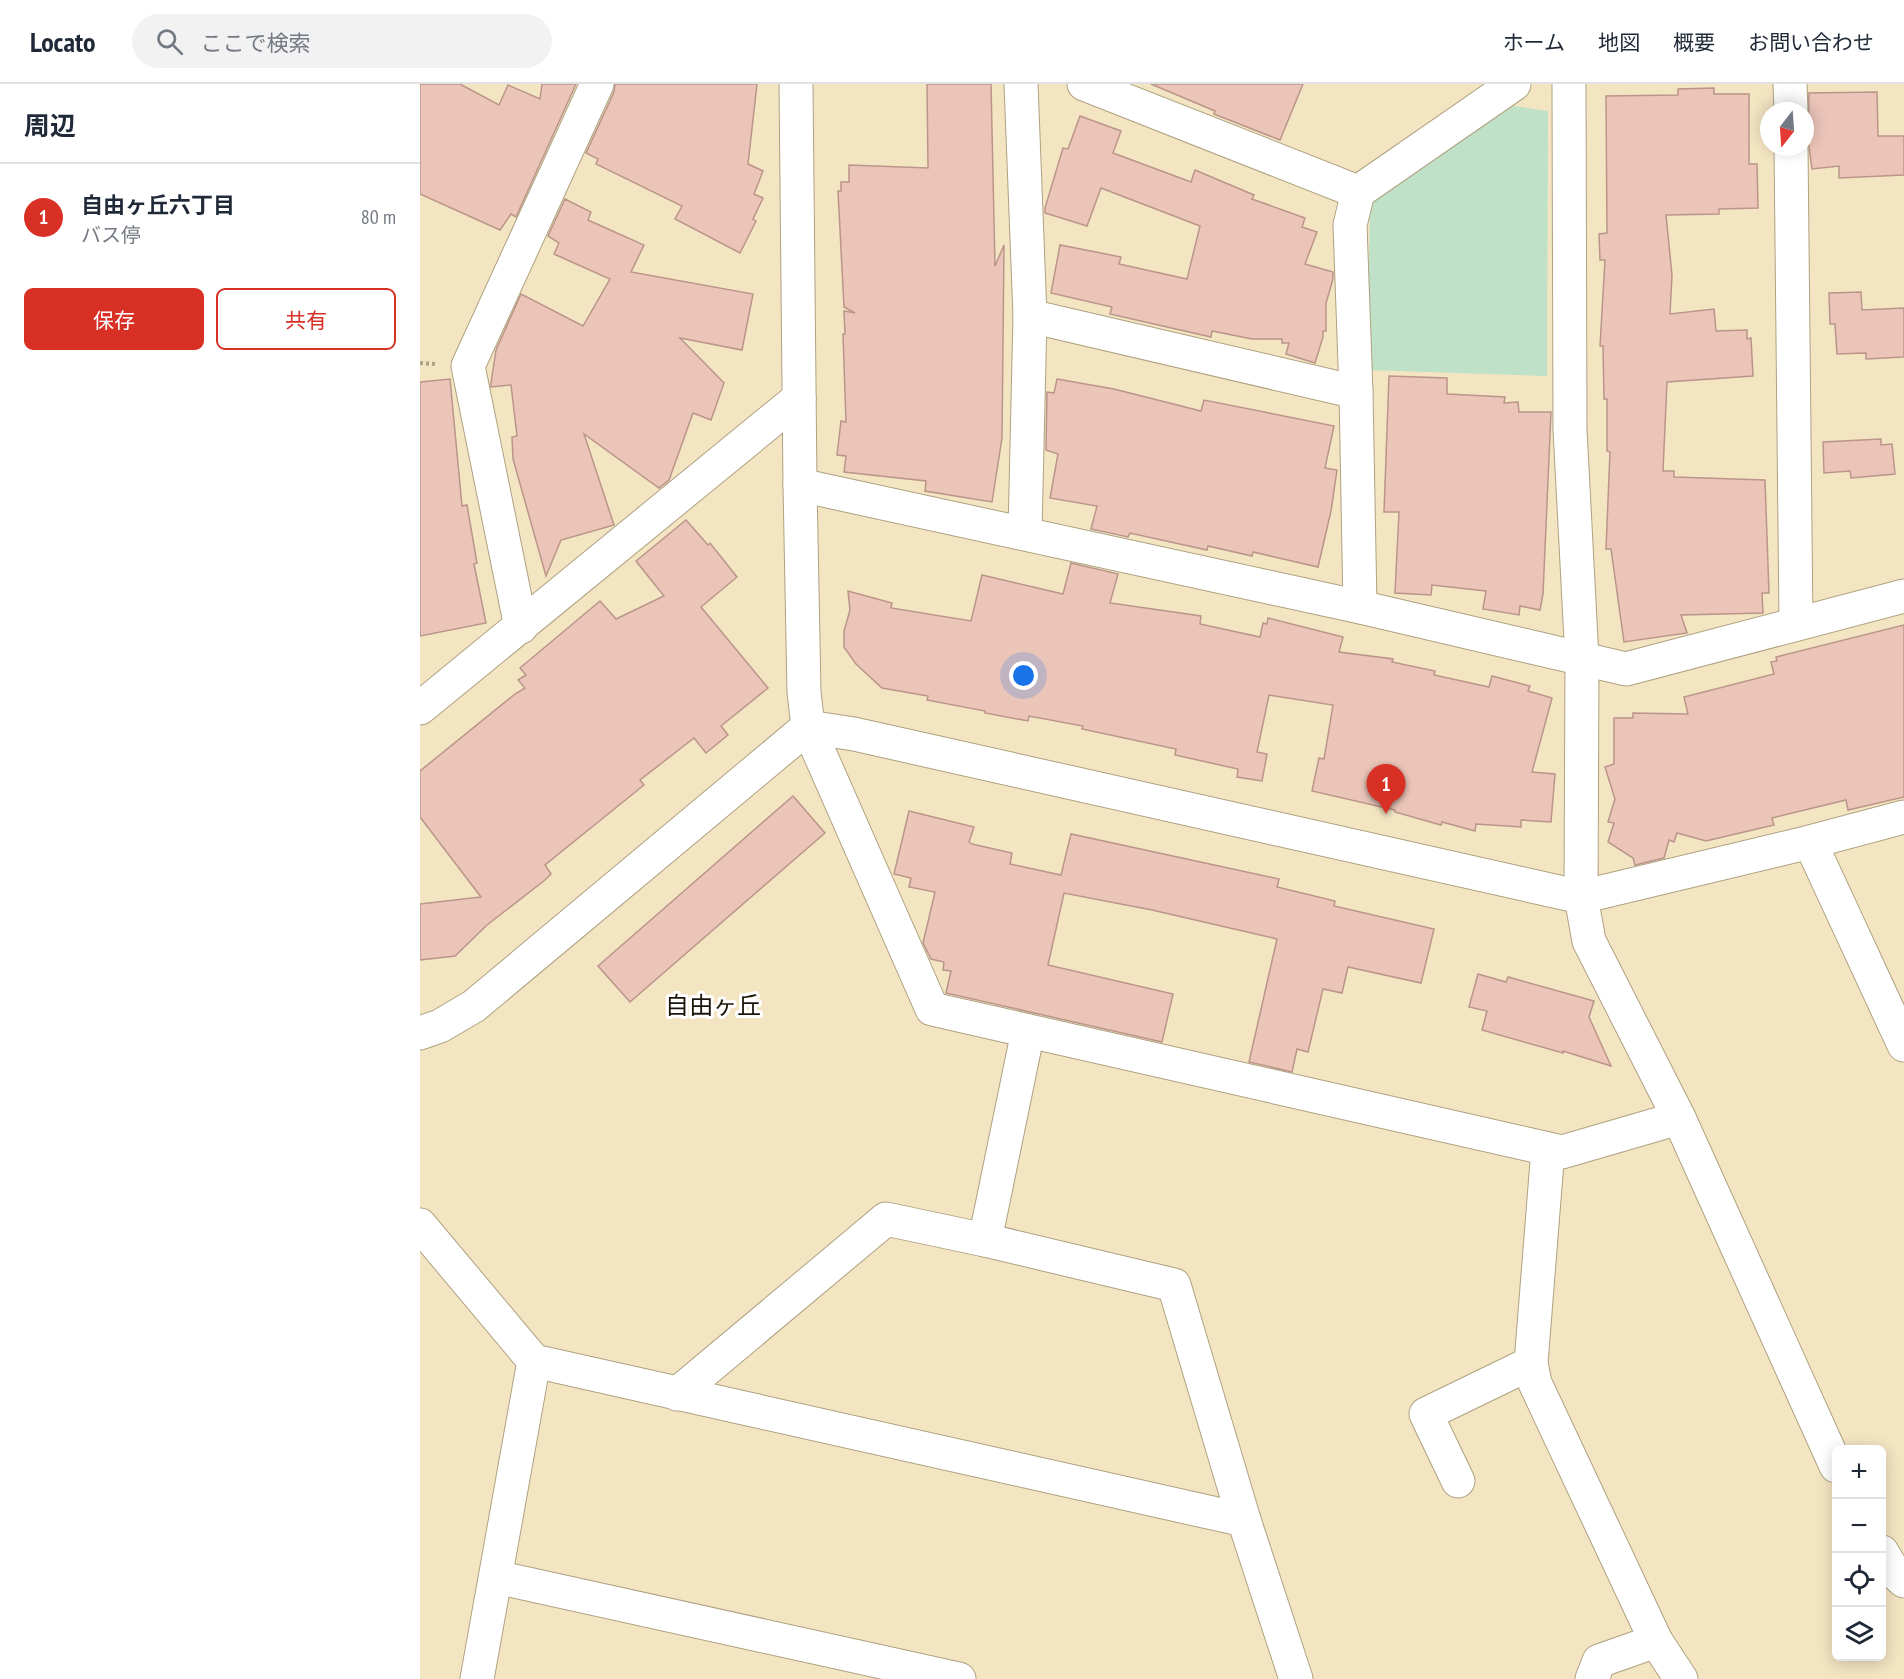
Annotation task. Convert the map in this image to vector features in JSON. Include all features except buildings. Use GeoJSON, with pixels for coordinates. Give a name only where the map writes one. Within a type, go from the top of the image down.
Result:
{"type":"FeatureCollection","features":[{"type":"Feature","properties":{"kind":"street"},"geometry":{"type":"LineString","coordinates":[[520,627],[468,366],[597,84]]}},
{"type":"Feature","properties":{"kind":"street"},"geometry":{"type":"LineString","coordinates":[[796,84],[800,484],[804,692],[808,727],[932,1009],[1562,1152],[1679,1118]]}},
{"type":"Feature","properties":{"kind":"street"},"geometry":{"type":"LineString","coordinates":[[1021,84],[1029,316],[1025,532]]}},
{"type":"Feature","properties":{"kind":"street"},"geometry":{"type":"LineString","coordinates":[[1084,84],[1358,192]]}},
{"type":"Feature","properties":{"kind":"street"},"geometry":{"type":"LineString","coordinates":[[1360,606],[1350,225],[1358,192],[1514,84]]}},
{"type":"Feature","properties":{"kind":"street"},"geometry":{"type":"LineString","coordinates":[[1569,84],[1570,430],[1582,658],[1581,897],[1589,941],[1679,1118],[1832,1457]]}},
{"type":"Feature","properties":{"kind":"street"},"geometry":{"type":"LineString","coordinates":[[1791,84],[1791,102]]}},
{"type":"Feature","properties":{"kind":"street"},"geometry":{"type":"LineString","coordinates":[[1791,156],[1796,624]]}},
{"type":"Feature","properties":{"kind":"street"},"geometry":{"type":"LineString","coordinates":[[1029,316],[1356,392]]}},
{"type":"Feature","properties":{"kind":"street"},"geometry":{"type":"LineString","coordinates":[[420,708],[799,398]]}},
{"type":"Feature","properties":{"kind":"street"},"geometry":{"type":"LineString","coordinates":[[800,484],[1360,606],[1626,669],[1904,596]]}},
{"type":"Feature","properties":{"kind":"street"},"geometry":{"type":"LineString","coordinates":[[420,1033],[440,1026],[474,1006],[808,727],[854,734],[1581,897],[1904,817]]}},
{"type":"Feature","properties":{"kind":"street"},"geometry":{"type":"LineString","coordinates":[[1810,842],[1904,1045]]}},
{"type":"Feature","properties":{"kind":"street"},"geometry":{"type":"LineString","coordinates":[[985,1240],[1028,1031]]}},
{"type":"Feature","properties":{"kind":"street"},"geometry":{"type":"LineString","coordinates":[[1548,1149],[1531,1363],[1535,1383],[1656,1641],[1681,1679]]}},
{"type":"Feature","properties":{"kind":"street"},"geometry":{"type":"LineString","coordinates":[[677,1394],[886,1219],[1174,1285],[1244,1520],[1296,1679]]}},
{"type":"Feature","properties":{"kind":"street"},"geometry":{"type":"LineString","coordinates":[[420,1225],[534,1360],[1244,1520]]}},
{"type":"Feature","properties":{"kind":"street"},"geometry":{"type":"LineString","coordinates":[[477,1679],[534,1360]]}},
{"type":"Feature","properties":{"kind":"street"},"geometry":{"type":"LineString","coordinates":[[1458,1481],[1426,1414],[1531,1363]]}},
{"type":"Feature","properties":{"kind":"street"},"geometry":{"type":"LineString","coordinates":[[1882,1553],[1894,1572],[1904,1581]]}},
{"type":"Feature","properties":{"kind":"street"},"geometry":{"type":"LineString","coordinates":[[496,1577],[959,1679]]}},
{"type":"Feature","properties":{"kind":"street"},"geometry":{"type":"LineString","coordinates":[[1592,1679],[1599,1661],[1656,1641]]}},
{"type":"Feature","properties":{"kind":"green space"},"geometry":{"type":"Polygon","coordinates":[[[1513,106],[1548,111],[1547,376],[1367,370],[1370,202],[1513,106]]]}},
{"type":"Feature","properties":{"kind":"place","name":"自由ヶ丘六丁目"},"geometry":{"type":"Point","coordinates":[1386,814]}},
{"type":"Feature","properties":{"kind":"district","name":"自由ヶ丘"},"geometry":{"type":"Point","coordinates":[713,1005]}}]}
